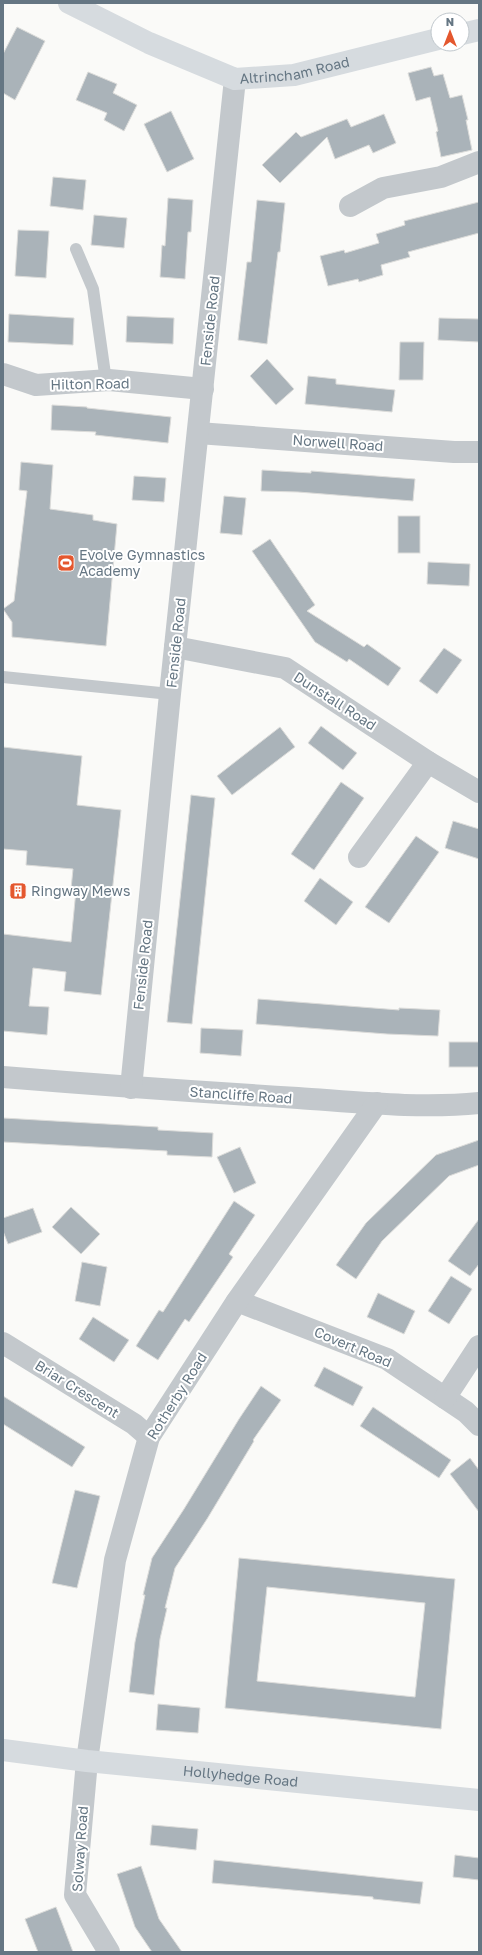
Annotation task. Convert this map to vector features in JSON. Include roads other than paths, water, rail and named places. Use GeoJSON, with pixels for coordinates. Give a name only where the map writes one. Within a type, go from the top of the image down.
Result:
{"type":"FeatureCollection","features":[{"type":"Feature","properties":{"kind":"street","name":"Altrincham Road"},"geometry":{"type":"LineString","coordinates":[[68,3],[149,43],[235,79],[294,75],[430,41]]}},
{"type":"Feature","properties":{"kind":"street","name":"Fenside Road"},"geometry":{"type":"LineString","coordinates":[[131,1088],[170,694],[235,79]]}},
{"type":"Feature","properties":{"kind":"street"},"geometry":{"type":"LineString","coordinates":[[350,206],[383,188],[441,177],[479,162]]}},
{"type":"Feature","properties":{"kind":"street","name":"Hilton Road"},"geometry":{"type":"LineString","coordinates":[[3,374],[36,385],[106,381],[203,389]]}},
{"type":"Feature","properties":{"kind":"street","name":"Norwell Road"},"geometry":{"type":"LineString","coordinates":[[198,433],[454,452],[479,452]]}},
{"type":"Feature","properties":{"kind":"street","name":"Dunstall Road"},"geometry":{"type":"LineString","coordinates":[[175,647],[285,668],[428,762],[479,792]]}},
{"type":"Feature","properties":{"kind":"street"},"geometry":{"type":"LineString","coordinates":[[359,857],[428,762]]}},
{"type":"Feature","properties":{"kind":"street","name":"Stancliffe Road"},"geometry":{"type":"LineString","coordinates":[[3,1077],[131,1088],[377,1103],[460,1105],[479,1103]]}},
{"type":"Feature","properties":{"kind":"street","name":"Rotherby Road"},"geometry":{"type":"LineString","coordinates":[[87,1761],[115,1560],[149,1437],[238,1301],[377,1103]]}},
{"type":"Feature","properties":{"kind":"street","name":"Covert Road"},"geometry":{"type":"LineString","coordinates":[[238,1301],[387,1359],[466,1412],[479,1425]]}},
{"type":"Feature","properties":{"kind":"street","name":"Briar Crescent"},"geometry":{"type":"LineString","coordinates":[[3,1343],[134,1424],[149,1437]]}},
{"type":"Feature","properties":{"kind":"street"},"geometry":{"type":"LineString","coordinates":[[446,1398],[479,1346]]}},
{"type":"Feature","properties":{"kind":"street","name":"Hollyhedge Road"},"geometry":{"type":"LineString","coordinates":[[3,1750],[87,1761],[479,1800]]}},
{"type":"Feature","properties":{"kind":"street","name":"Solway Road"},"geometry":{"type":"LineString","coordinates":[[87,1761],[75,1895],[109,1952]]}},
{"type":"Feature","properties":{"kind":"lane"},"geometry":{"type":"LineString","coordinates":[[76,249],[93,289],[106,381]]}},
{"type":"Feature","properties":{"kind":"lane"},"geometry":{"type":"LineString","coordinates":[[3,678],[170,694]]}},
{"type":"Feature","properties":{"kind":"place","name":"Evolve Gymnastics Academy"},"geometry":{"type":"Point","coordinates":[66,563]}},
{"type":"Feature","properties":{"kind":"place","name":"Ringway Mews"},"geometry":{"type":"Point","coordinates":[18,891]}}]}
